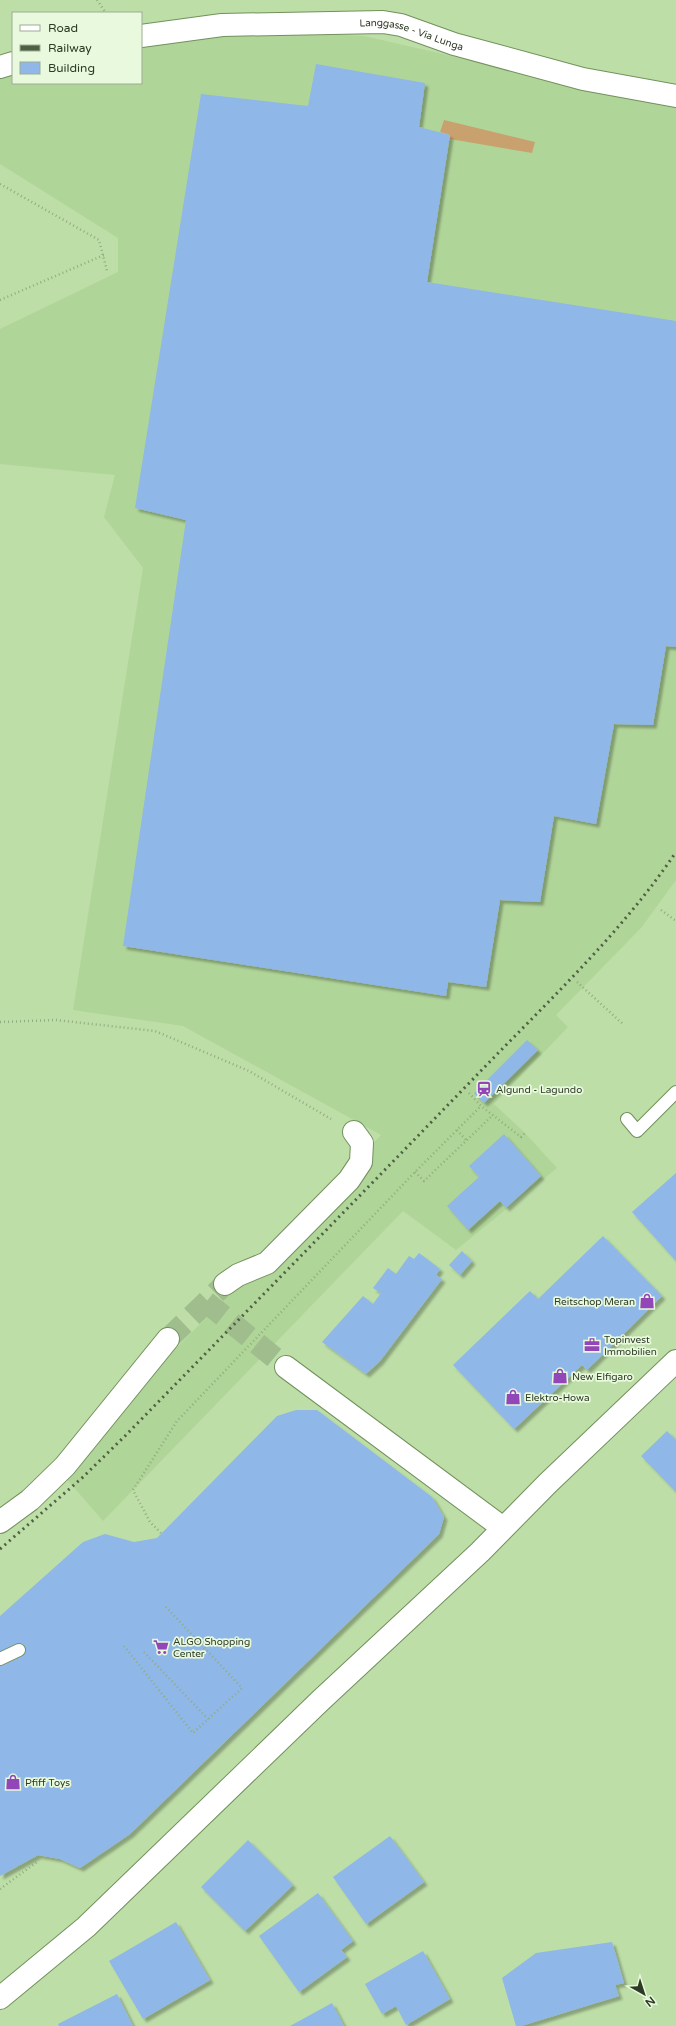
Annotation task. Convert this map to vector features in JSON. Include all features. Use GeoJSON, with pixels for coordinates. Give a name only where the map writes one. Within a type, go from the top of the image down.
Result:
{"type":"FeatureCollection","features":[{"type":"Feature","properties":{"kind":"street","name":"Langgasse - Via Lunga"},"geometry":{"type":"LineString","coordinates":[[142,36],[222,25],[383,22],[401,25],[454,44],[582,79],[676,96]]}},
{"type":"Feature","properties":{"kind":"street"},"geometry":{"type":"LineString","coordinates":[[0,67],[12,63]]}},
{"type":"Feature","properties":{"kind":"street"},"geometry":{"type":"LineString","coordinates":[[225,1284],[238,1275],[267,1263],[349,1180],[361,1162],[362,1143],[354,1132]]}},
{"type":"Feature","properties":{"kind":"street"},"geometry":{"type":"LineString","coordinates":[[0,1522],[30,1500],[65,1466],[168,1339]]}},
{"type":"Feature","properties":{"kind":"street"},"geometry":{"type":"LineString","coordinates":[[0,1998],[86,1927],[291,1728],[503,1528],[676,1361]]}},
{"type":"Feature","properties":{"kind":"street"},"geometry":{"type":"LineString","coordinates":[[286,1367],[503,1528]]}},
{"type":"Feature","properties":{"kind":"lane"},"geometry":{"type":"LineString","coordinates":[[627,1119],[637,1131],[676,1092]]}},
{"type":"Feature","properties":{"kind":"lane"},"geometry":{"type":"LineString","coordinates":[[0,1659],[19,1650]]}},
{"type":"Feature","properties":{"kind":"path"},"geometry":{"type":"LineString","coordinates":[[97,0],[105,12]]}},
{"type":"Feature","properties":{"kind":"path"},"geometry":{"type":"LineString","coordinates":[[0,184],[99,240],[107,271]]}},
{"type":"Feature","properties":{"kind":"path"},"geometry":{"type":"LineString","coordinates":[[0,300],[104,255]]}},
{"type":"Feature","properties":{"kind":"path"},"geometry":{"type":"LineString","coordinates":[[661,910],[676,921]]}},
{"type":"Feature","properties":{"kind":"path"},"geometry":{"type":"LineString","coordinates":[[577,982],[624,1025]]}},
{"type":"Feature","properties":{"kind":"path"},"geometry":{"type":"LineString","coordinates":[[0,1022],[56,1020],[155,1031],[249,1071],[354,1132]]}},
{"type":"Feature","properties":{"kind":"path"},"geometry":{"type":"LineString","coordinates":[[469,1093],[481,1106],[521,1138],[525,1133]]}},
{"type":"Feature","properties":{"kind":"path"},"geometry":{"type":"LineString","coordinates":[[161,1532],[150,1522],[133,1490],[177,1421],[415,1172],[481,1106]]}},
{"type":"Feature","properties":{"kind":"path"},"geometry":{"type":"LineString","coordinates":[[415,1172],[424,1181],[493,1115]]}},
{"type":"Feature","properties":{"kind":"path"},"geometry":{"type":"LineString","coordinates":[[457,1130],[466,1140]]}},
{"type":"Feature","properties":{"kind":"path"},"geometry":{"type":"LineString","coordinates":[[124,1646],[193,1733],[242,1688],[165,1606]]}},
{"type":"Feature","properties":{"kind":"path"},"geometry":{"type":"LineString","coordinates":[[144,1652],[208,1719]]}},
{"type":"Feature","properties":{"kind":"path"},"geometry":{"type":"LineString","coordinates":[[0,1889],[37,1862]]}},
{"type":"Feature","properties":{"kind":"shaded area"},"geometry":{"type":"Polygon","coordinates":[[[254,31],[364,36],[676,107],[676,880],[641,928],[556,1015],[568,1027],[494,1104],[525,1133],[557,1168],[456,1250],[403,1211],[103,1521],[57,1468],[221,1303],[381,1135],[183,1026],[73,1010],[143,568],[104,517],[115,475],[0,464],[0,329],[118,272],[118,238],[0,164],[0,77],[12,72],[12,84],[142,84],[142,45],[254,31]]]}},
{"type":"Feature","properties":{"kind":"shaded area"},"geometry":{"type":"Polygon","coordinates":[[[444,120],[535,142],[532,153],[450,139],[450,135],[440,132],[444,120]]]}},
{"type":"Feature","properties":{"kind":"building"},"geometry":{"type":"Polygon","coordinates":[[[316,64],[425,83],[419,127],[450,135],[427,282],[676,321],[676,647],[666,646],[653,725],[614,724],[596,824],[554,816],[540,902],[500,900],[486,987],[448,982],[446,996],[123,946],[186,520],[135,508],[201,94],[308,106],[316,64]]]}},
{"type":"Feature","properties":{"kind":"building"},"geometry":{"type":"Polygon","coordinates":[[[527,1040],[538,1050],[484,1103],[474,1093],[527,1040]]]}},
{"type":"Feature","properties":{"kind":"building"},"geometry":{"type":"Polygon","coordinates":[[[504,1134],[541,1176],[506,1208],[500,1201],[468,1230],[447,1206],[479,1177],[469,1166],[504,1134]]]}},
{"type":"Feature","properties":{"kind":"building"},"geometry":{"type":"Polygon","coordinates":[[[676,1173],[676,1261],[632,1212],[676,1173]]]}},
{"type":"Feature","properties":{"kind":"building"},"geometry":{"type":"Polygon","coordinates":[[[603,1236],[662,1296],[587,1370],[582,1365],[514,1429],[453,1365],[530,1291],[538,1299],[603,1236]]]}},
{"type":"Feature","properties":{"kind":"building"},"geometry":{"type":"Polygon","coordinates":[[[462,1251],[472,1261],[460,1275],[449,1265],[462,1251]]]}},
{"type":"Feature","properties":{"kind":"building"},"geometry":{"type":"Polygon","coordinates":[[[419,1253],[440,1269],[436,1275],[442,1279],[380,1361],[366,1374],[322,1342],[363,1296],[373,1304],[381,1293],[373,1288],[388,1268],[396,1274],[409,1256],[414,1259],[419,1253]]]}},
{"type":"Feature","properties":{"kind":"building","name":"ALGO Shopping Center"},"geometry":{"type":"Polygon","coordinates":[[[296,1410],[317,1410],[432,1497],[444,1517],[439,1534],[130,1834],[80,1868],[60,1859],[38,1855],[0,1876],[0,1616],[83,1542],[105,1534],[134,1542],[157,1538],[277,1416],[296,1410]]]}},
{"type":"Feature","properties":{"kind":"building"},"geometry":{"type":"Polygon","coordinates":[[[667,1431],[676,1440],[676,1492],[641,1456],[667,1431]]]}},
{"type":"Feature","properties":{"kind":"building"},"geometry":{"type":"Polygon","coordinates":[[[390,1836],[424,1882],[366,1924],[333,1877],[390,1836]]]}},
{"type":"Feature","properties":{"kind":"building"},"geometry":{"type":"Polygon","coordinates":[[[248,1840],[293,1885],[245,1931],[201,1887],[248,1840]]]}},
{"type":"Feature","properties":{"kind":"building"},"geometry":{"type":"Polygon","coordinates":[[[318,1893],[353,1941],[341,1950],[347,1957],[299,1992],[259,1936],[318,1893]]]}},
{"type":"Feature","properties":{"kind":"building"},"geometry":{"type":"Polygon","coordinates":[[[176,1922],[210,1980],[143,2019],[109,1961],[176,1922]]]}},
{"type":"Feature","properties":{"kind":"building"},"geometry":{"type":"Polygon","coordinates":[[[612,1942],[624,1983],[615,1985],[619,1996],[521,2026],[516,2026],[502,1978],[536,1953],[612,1942]]]}},
{"type":"Feature","properties":{"kind":"building"},"geometry":{"type":"Polygon","coordinates":[[[423,1951],[450,1999],[406,2025],[396,2006],[382,2014],[365,1984],[423,1951]]]}},
{"type":"Feature","properties":{"kind":"building"},"geometry":{"type":"Polygon","coordinates":[[[117,1994],[133,2026],[59,2026],[58,2024],[117,1994]]]}},
{"type":"Feature","properties":{"kind":"building"},"geometry":{"type":"Polygon","coordinates":[[[332,2003],[344,2026],[290,2026],[332,2003]]]}},
{"type":"Feature","properties":{"kind":"tunnel"},"geometry":{"type":"LineString","coordinates":[[168,1339],[225,1284]]}},
{"type":"Feature","properties":{"kind":"tunnel"},"geometry":{"type":"LineString","coordinates":[[206,1302],[286,1367]]}},
{"type":"Feature","properties":{"kind":"railway"},"geometry":{"type":"LineString","coordinates":[[0,1549],[82,1478],[126,1435],[554,996],[631,912],[676,852]]}},
{"type":"Feature","properties":{"kind":"place","name":"Algund - Lagundo"},"geometry":{"type":"Point","coordinates":[484,1089]}},
{"type":"Feature","properties":{"kind":"place","name":"Reitschop Meran"},"geometry":{"type":"Point","coordinates":[647,1301]}},
{"type":"Feature","properties":{"kind":"place","name":"Topinvest Immobilien"},"geometry":{"type":"Point","coordinates":[592,1345]}},
{"type":"Feature","properties":{"kind":"place","name":"New Elfigaro"},"geometry":{"type":"Point","coordinates":[560,1376]}},
{"type":"Feature","properties":{"kind":"place","name":"Elektro-Howa"},"geometry":{"type":"Point","coordinates":[513,1397]}},
{"type":"Feature","properties":{"kind":"place","name":"ALGO Shopping Center"},"geometry":{"type":"Point","coordinates":[161,1647]}},
{"type":"Feature","properties":{"kind":"place","name":"Pfiff Toys"},"geometry":{"type":"Point","coordinates":[13,1782]}}]}
